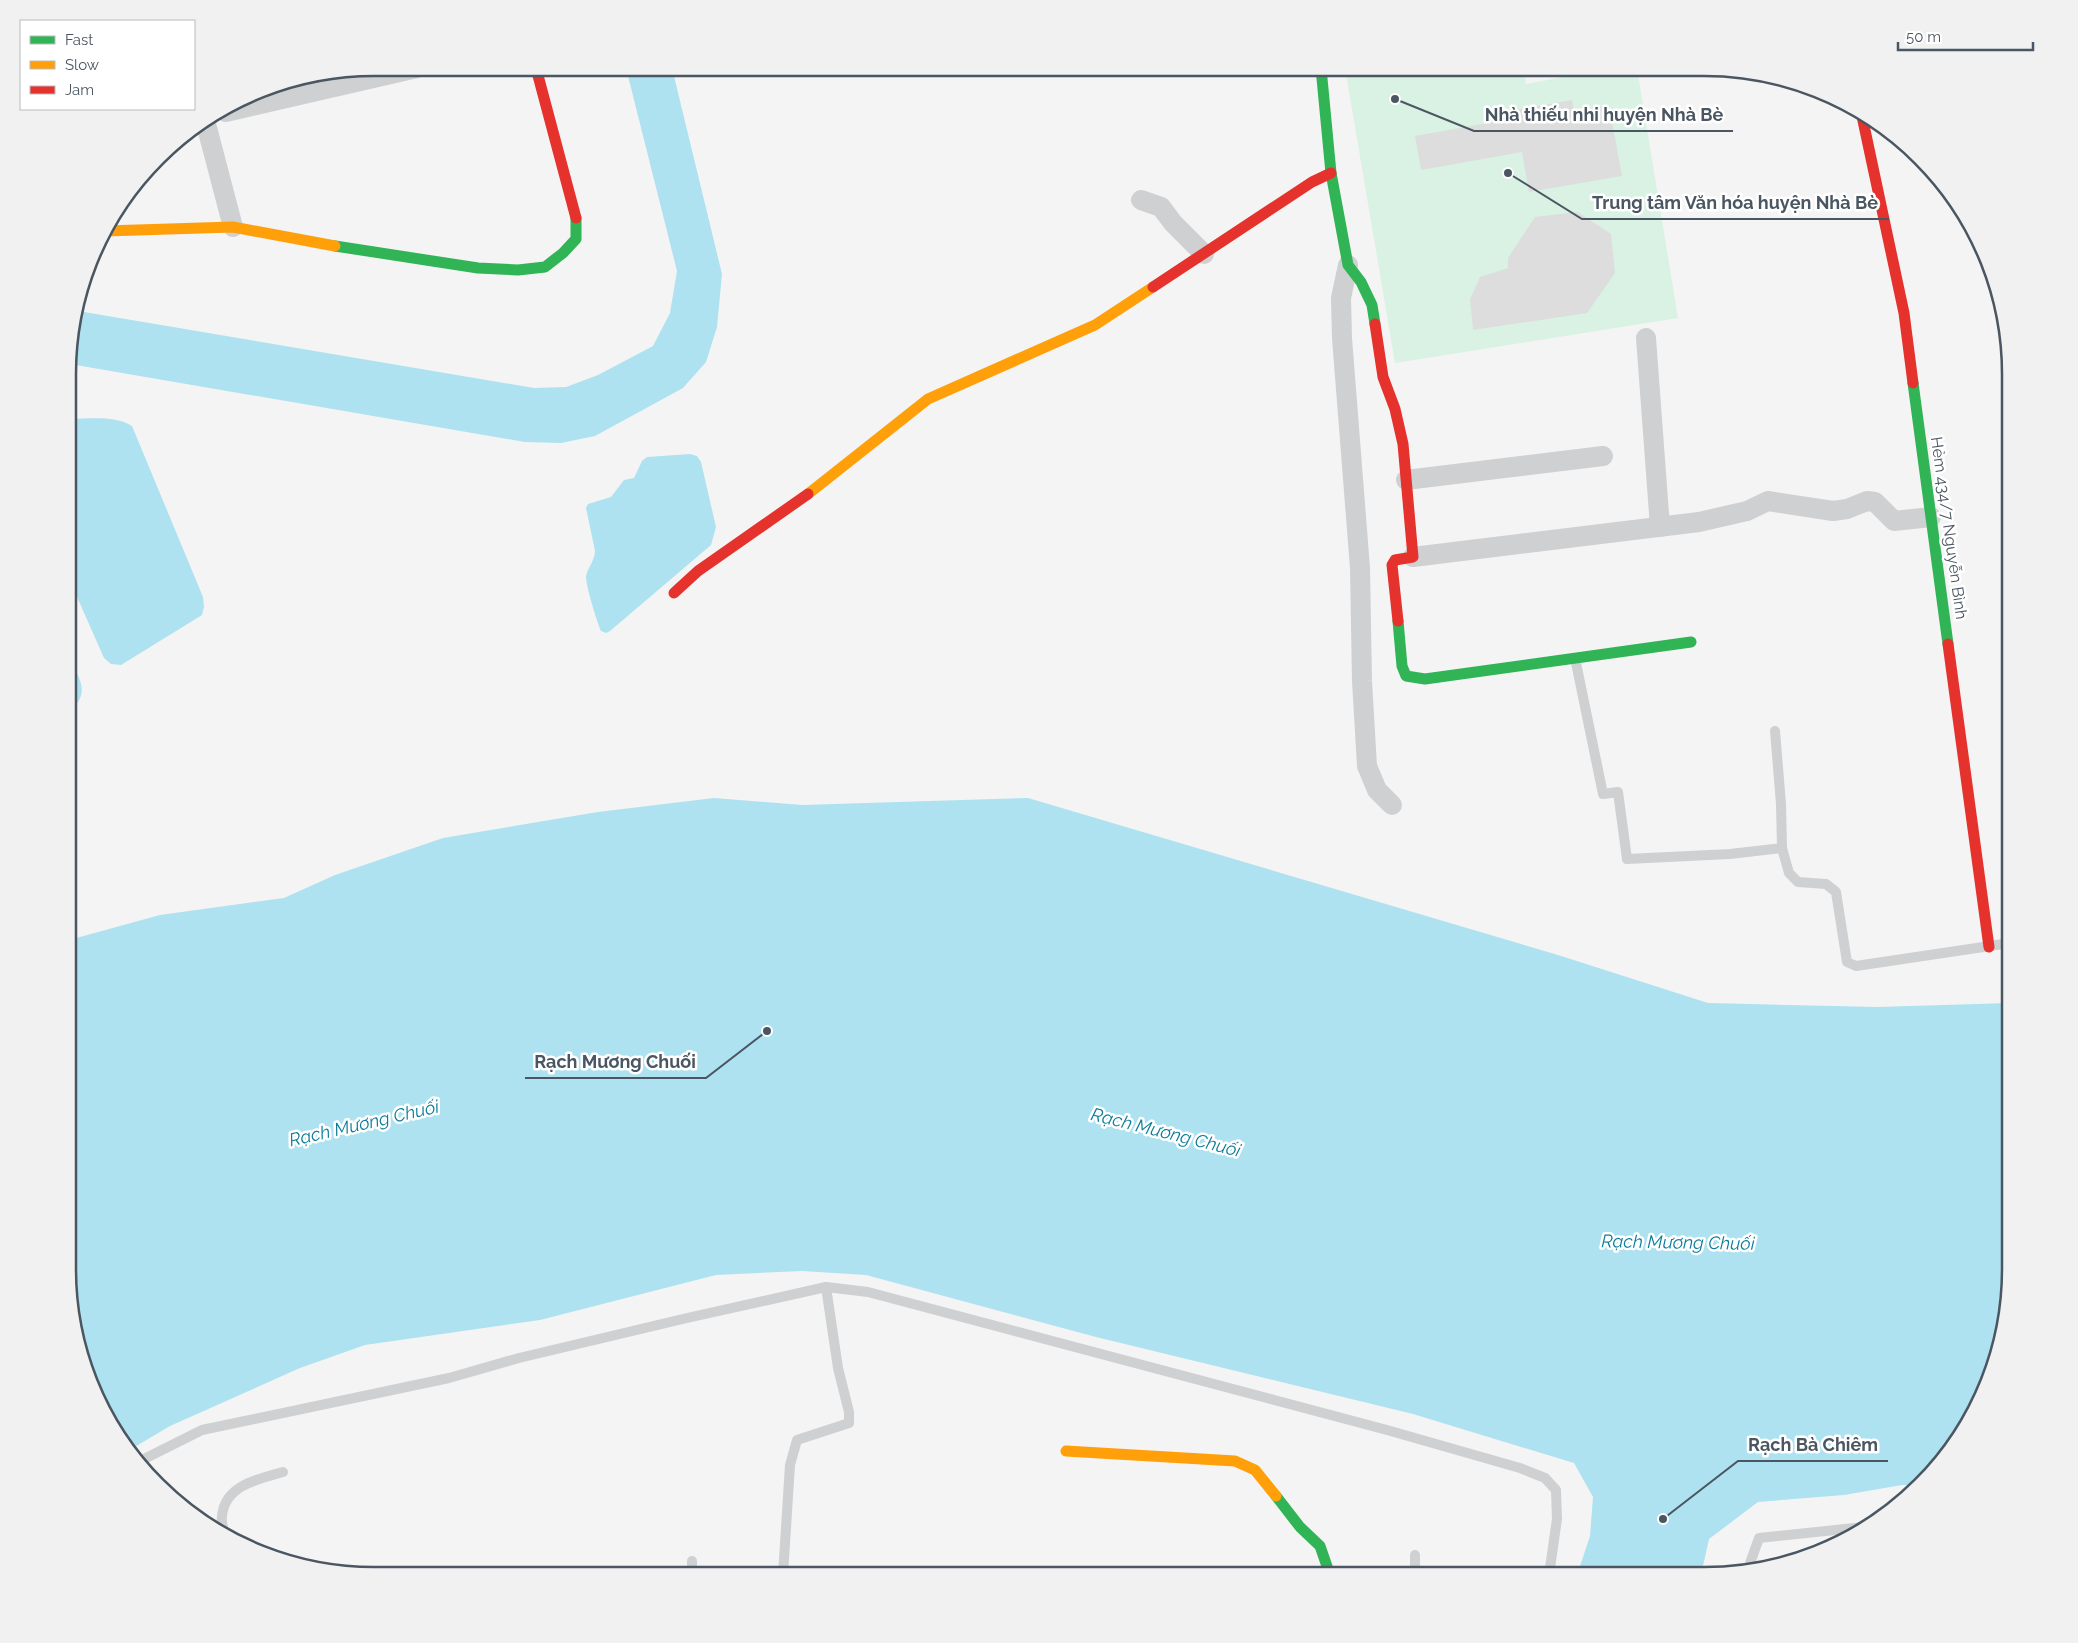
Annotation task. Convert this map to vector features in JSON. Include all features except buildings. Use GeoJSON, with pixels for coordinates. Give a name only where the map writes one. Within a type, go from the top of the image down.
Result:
{"type":"FeatureCollection","features":[{"type":"Feature","properties":{"kind":"street"},"geometry":{"type":"LineString","coordinates":[[239,109],[382,76]]}},
{"type":"Feature","properties":{"kind":"street"},"geometry":{"type":"LineString","coordinates":[[113,231],[233,227],[296,240],[478,268],[518,270],[545,267],[563,254],[576,239],[577,221],[538,76]]}},
{"type":"Feature","properties":{"kind":"street"},"geometry":{"type":"LineString","coordinates":[[1323,76],[1331,173],[1348,265],[1341,298],[1342,338],[1360,568],[1362,681],[1367,766],[1377,790],[1392,805]]}},
{"type":"Feature","properties":{"kind":"street","name":"Hẻm 434/7 Nguyễn Bình"},"geometry":{"type":"LineString","coordinates":[[1863,122],[1904,313],[1990,947]]}},
{"type":"Feature","properties":{"kind":"street"},"geometry":{"type":"LineString","coordinates":[[207,128],[233,227]]}},
{"type":"Feature","properties":{"kind":"street"},"geometry":{"type":"LineString","coordinates":[[674,593],[698,571],[802,499],[928,399],[1095,325],[1312,182],[1331,173]]}},
{"type":"Feature","properties":{"kind":"street"},"geometry":{"type":"LineString","coordinates":[[1141,200],[1161,207],[1173,223],[1204,254]]}},
{"type":"Feature","properties":{"kind":"street"},"geometry":{"type":"LineString","coordinates":[[1348,265],[1361,282],[1372,305],[1383,377],[1396,409],[1403,444],[1413,557]]}},
{"type":"Feature","properties":{"kind":"street"},"geometry":{"type":"LineString","coordinates":[[1646,338],[1660,527]]}},
{"type":"Feature","properties":{"kind":"street"},"geometry":{"type":"LineString","coordinates":[[1406,480],[1603,456]]}},
{"type":"Feature","properties":{"kind":"street"},"geometry":{"type":"LineString","coordinates":[[1691,642],[1425,679],[1406,676],[1402,666],[1392,565],[1395,560],[1413,557],[1699,522],[1747,511],[1768,501],[1833,511],[1867,501],[1875,502],[1894,521],[1931,517]]}},
{"type":"Feature","properties":{"kind":"street"},"geometry":{"type":"LineString","coordinates":[[1066,1451],[1235,1461],[1256,1470],[1300,1527],[1320,1546],[1327,1567]]}},
{"type":"Feature","properties":{"kind":"lane"},"geometry":{"type":"LineString","coordinates":[[1574,658],[1603,794],[1618,792],[1627,859],[1730,854],[1782,848]]}},
{"type":"Feature","properties":{"kind":"lane"},"geometry":{"type":"LineString","coordinates":[[1775,731],[1781,804],[1782,848],[1789,874],[1798,882],[1826,884],[1836,892],[1847,962],[1856,966],[2002,945]]}},
{"type":"Feature","properties":{"kind":"lane"},"geometry":{"type":"LineString","coordinates":[[784,1567],[790,1465],[797,1440],[849,1423],[849,1412],[838,1368],[826,1288]]}},
{"type":"Feature","properties":{"kind":"lane"},"geometry":{"type":"LineString","coordinates":[[145,1459],[202,1430],[449,1378],[687,1318],[826,1288],[868,1292],[1387,1430],[1529,1471],[1545,1478],[1556,1490],[1557,1519],[1550,1567]]}},
{"type":"Feature","properties":{"kind":"lane"},"geometry":{"type":"LineString","coordinates":[[223,1526],[222,1516],[229,1497],[248,1482],[283,1472]]}},
{"type":"Feature","properties":{"kind":"lane"},"geometry":{"type":"LineString","coordinates":[[1750,1563],[1759,1538],[1850,1528]]}},
{"type":"Feature","properties":{"kind":"lane"},"geometry":{"type":"LineString","coordinates":[[1415,1555],[1415,1567]]}},
{"type":"Feature","properties":{"kind":"lane"},"geometry":{"type":"LineString","coordinates":[[692,1561],[692,1567]]}},
{"type":"Feature","properties":{"kind":"green space"},"geometry":{"type":"Polygon","coordinates":[[[1346,76],[1524,76],[1526,84],[1570,76],[1638,76],[1678,318],[1395,363],[1346,76]]]}},
{"type":"Feature","properties":{"kind":"water"},"geometry":{"type":"Polygon","coordinates":[[[628,76],[674,76],[722,274],[717,327],[706,362],[683,388],[595,436],[561,443],[525,442],[76,365],[83,312],[534,388],[566,387],[598,375],[653,346],[670,313],[677,271],[628,76]]]}},
{"type":"Feature","properties":{"kind":"water"},"geometry":{"type":"Polygon","coordinates":[[[76,419],[118,420],[132,426],[203,597],[204,607],[202,615],[121,665],[111,664],[104,658],[76,595],[76,419]]]}},
{"type":"Feature","properties":{"kind":"water"},"geometry":{"type":"Polygon","coordinates":[[[690,454],[697,456],[701,462],[716,527],[711,545],[610,631],[606,633],[601,631],[586,577],[595,551],[586,508],[588,504],[611,497],[624,480],[634,478],[642,461],[647,457],[690,454]]]}},
{"type":"Feature","properties":{"kind":"water"},"geometry":{"type":"Polygon","coordinates":[[[76,672],[82,692],[76,705],[76,672]]]}},
{"type":"Feature","properties":{"kind":"water"},"geometry":{"type":"Polygon","coordinates":[[[714,798],[802,805],[1028,798],[1558,955],[1708,1003],[1877,1007],[2002,1003],[2001,1288],[1992,1346],[1979,1383],[1952,1434],[1928,1465],[1908,1485],[1844,1495],[1758,1502],[1709,1539],[1703,1567],[1580,1567],[1590,1536],[1593,1497],[1574,1463],[1413,1414],[1096,1337],[866,1275],[802,1271],[716,1275],[540,1320],[365,1345],[300,1368],[170,1426],[135,1447],[116,1418],[99,1383],[86,1346],[79,1308],[76,1269],[76,938],[160,915],[284,898],[335,875],[443,838],[598,812],[714,798]]]}},
{"type":"Feature","properties":{"kind":"traffic: fast"},"geometry":{"type":"LineString","coordinates":[[1322,76],[1331,173],[1348,265],[1361,282],[1372,305],[1375,324]]}},
{"type":"Feature","properties":{"kind":"traffic: fast"},"geometry":{"type":"LineString","coordinates":[[335,246],[478,268],[518,270],[545,267],[563,253],[576,239],[576,218]]}},
{"type":"Feature","properties":{"kind":"traffic: fast"},"geometry":{"type":"LineString","coordinates":[[1913,383],[1948,644]]}},
{"type":"Feature","properties":{"kind":"traffic: fast"},"geometry":{"type":"LineString","coordinates":[[1398,621],[1402,666],[1406,676],[1425,679],[1691,642]]}},
{"type":"Feature","properties":{"kind":"traffic: fast"},"geometry":{"type":"LineString","coordinates":[[1276,1496],[1300,1527],[1320,1546],[1327,1567]]}},
{"type":"Feature","properties":{"kind":"traffic: slow"},"geometry":{"type":"LineString","coordinates":[[113,231],[233,227],[335,246]]}},
{"type":"Feature","properties":{"kind":"traffic: slow"},"geometry":{"type":"LineString","coordinates":[[808,494],[928,399],[1095,325],[1153,287]]}},
{"type":"Feature","properties":{"kind":"traffic: slow"},"geometry":{"type":"LineString","coordinates":[[1066,1451],[1235,1461],[1255,1470],[1276,1496]]}},
{"type":"Feature","properties":{"kind":"traffic: jam"},"geometry":{"type":"LineString","coordinates":[[538,76],[576,218]]}},
{"type":"Feature","properties":{"kind":"traffic: jam"},"geometry":{"type":"LineString","coordinates":[[1863,122],[1904,313],[1913,383]]}},
{"type":"Feature","properties":{"kind":"traffic: jam"},"geometry":{"type":"LineString","coordinates":[[1153,287],[1312,182],[1331,173]]}},
{"type":"Feature","properties":{"kind":"traffic: jam"},"geometry":{"type":"LineString","coordinates":[[1375,324],[1383,377],[1395,409],[1403,444],[1413,557],[1395,560],[1392,565],[1398,621]]}},
{"type":"Feature","properties":{"kind":"traffic: jam"},"geometry":{"type":"LineString","coordinates":[[674,593],[698,571],[808,494]]}},
{"type":"Feature","properties":{"kind":"traffic: jam"},"geometry":{"type":"LineString","coordinates":[[1948,644],[1989,947]]}},
{"type":"Feature","properties":{"kind":"place","name":"Nhà thiếu nhi huyện Nhà Bè"},"geometry":{"type":"Point","coordinates":[1395,99]}},
{"type":"Feature","properties":{"kind":"place","name":"Trung tâm Văn hóa huyện Nhà Bè"},"geometry":{"type":"Point","coordinates":[1508,173]}},
{"type":"Feature","properties":{"kind":"place","name":"Rạch Mương Chuối"},"geometry":{"type":"Point","coordinates":[767,1031]}},
{"type":"Feature","properties":{"kind":"place","name":"Rạch Bà Chiêm"},"geometry":{"type":"Point","coordinates":[1663,1519]}}]}
